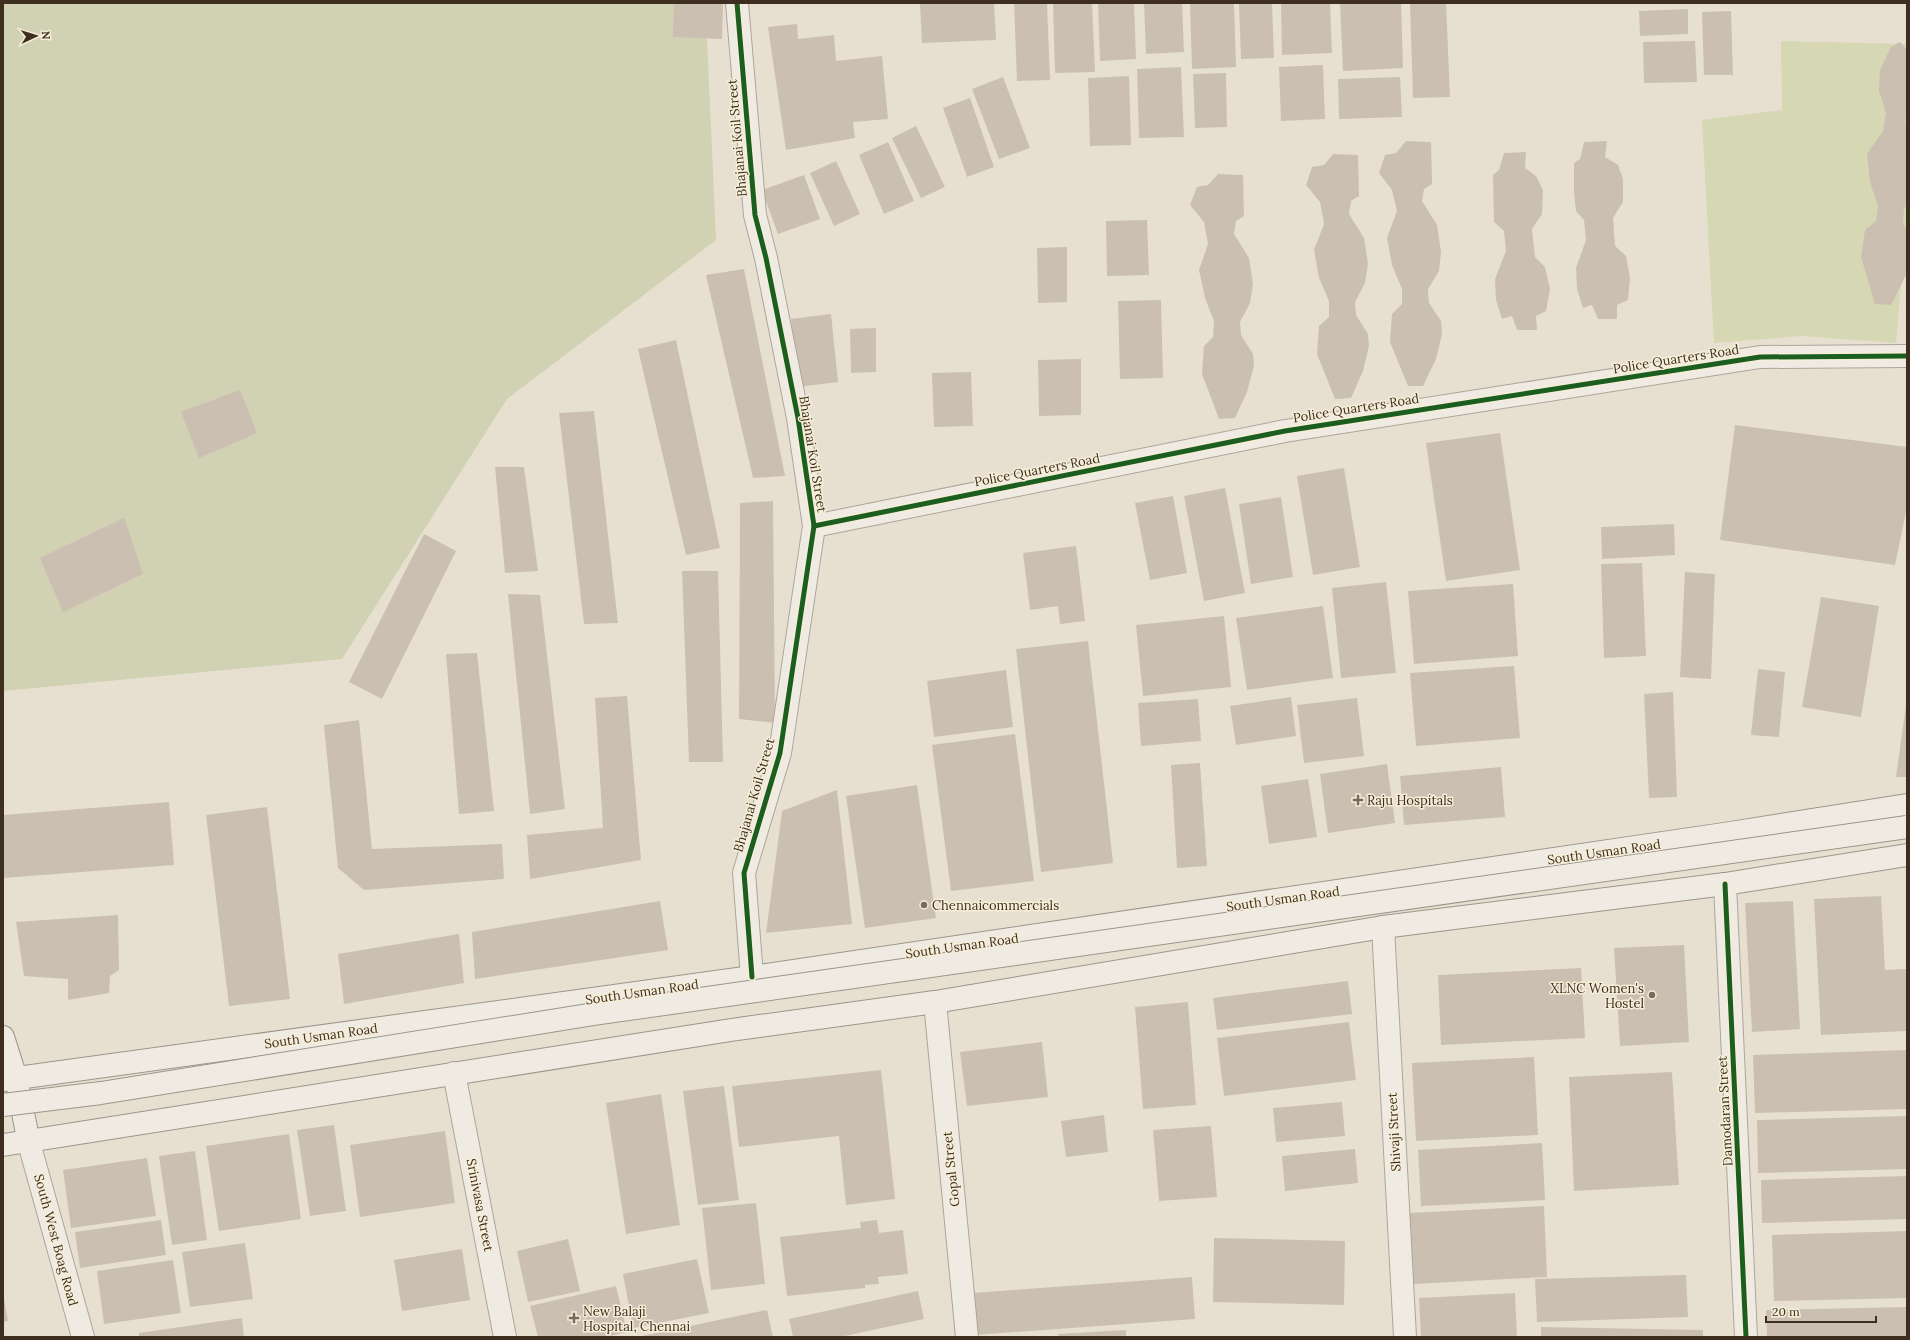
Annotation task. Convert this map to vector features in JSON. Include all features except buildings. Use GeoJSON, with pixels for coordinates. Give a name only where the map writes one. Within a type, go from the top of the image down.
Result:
{"type":"FeatureCollection","features":[{"type":"Feature","properties":{"kind":"main road","name":"Bhajanai Koil Street"},"geometry":{"type":"LineString","coordinates":[[737,3],[755,215],[766,258],[798,418],[814,526],[780,753],[744,873],[752,977]]}},
{"type":"Feature","properties":{"kind":"main road","name":"Police Quarters Road"},"geometry":{"type":"LineString","coordinates":[[814,526],[1285,430],[1760,357],[1907,356]]}},
{"type":"Feature","properties":{"kind":"main road","name":"South Usman Road"},"geometry":{"type":"LineString","coordinates":[[10,1079],[752,977],[1724,834],[1907,804]]}},
{"type":"Feature","properties":{"kind":"main road"},"geometry":{"type":"LineString","coordinates":[[3,1105],[100,1093],[594,1014],[1907,827]]}},
{"type":"Feature","properties":{"kind":"main road"},"geometry":{"type":"LineString","coordinates":[[3,1146],[731,1030],[935,1002],[1383,927],[1725,884],[1907,855]]}},
{"type":"Feature","properties":{"kind":"main road","name":"Damodaran Street"},"geometry":{"type":"LineString","coordinates":[[1725,884],[1746,1337]]}},
{"type":"Feature","properties":{"kind":"main road","name":"Shivaji Street"},"geometry":{"type":"LineString","coordinates":[[1383,927],[1405,1337]]}},
{"type":"Feature","properties":{"kind":"main road","name":"Gopal Street"},"geometry":{"type":"LineString","coordinates":[[935,1002],[967,1337]]}},
{"type":"Feature","properties":{"kind":"main road","name":"South West Boag Road"},"geometry":{"type":"LineString","coordinates":[[3,1037],[10,1079],[83,1337]]}},
{"type":"Feature","properties":{"kind":"main road","name":"Srinivasa Street"},"geometry":{"type":"LineString","coordinates":[[454,1073],[505,1337]]}},
{"type":"Feature","properties":{"kind":"green space"},"geometry":{"type":"Polygon","coordinates":[[[3,3],[674,3],[707,38],[716,240],[507,399],[342,659],[3,691],[3,3]]]}},
{"type":"Feature","properties":{"kind":"green space"},"geometry":{"type":"Polygon","coordinates":[[[1781,41],[1907,44],[1907,215],[1896,343],[1801,336],[1714,343],[1702,120],[1782,110],[1781,41]]]}},
{"type":"Feature","properties":{"kind":"cycle path"},"geometry":{"type":"LineString","coordinates":[[737,3],[755,215],[766,258],[798,418],[814,526],[780,753],[744,873],[752,977]]}},
{"type":"Feature","properties":{"kind":"cycle path"},"geometry":{"type":"LineString","coordinates":[[814,526],[1285,431],[1760,357],[1907,356]]}},
{"type":"Feature","properties":{"kind":"cycle path"},"geometry":{"type":"LineString","coordinates":[[1725,884],[1746,1337]]}},
{"type":"Feature","properties":{"kind":"place","name":"Raju Hospitals"},"geometry":{"type":"Point","coordinates":[1358,800]}},
{"type":"Feature","properties":{"kind":"place","name":"Chennaicommercials"},"geometry":{"type":"Point","coordinates":[924,905]}},
{"type":"Feature","properties":{"kind":"place","name":"XLNC Women's Hostel"},"geometry":{"type":"Point","coordinates":[1652,995]}},
{"type":"Feature","properties":{"kind":"place","name":"New Balaji Hospital, Chennai"},"geometry":{"type":"Point","coordinates":[574,1318]}}]}
